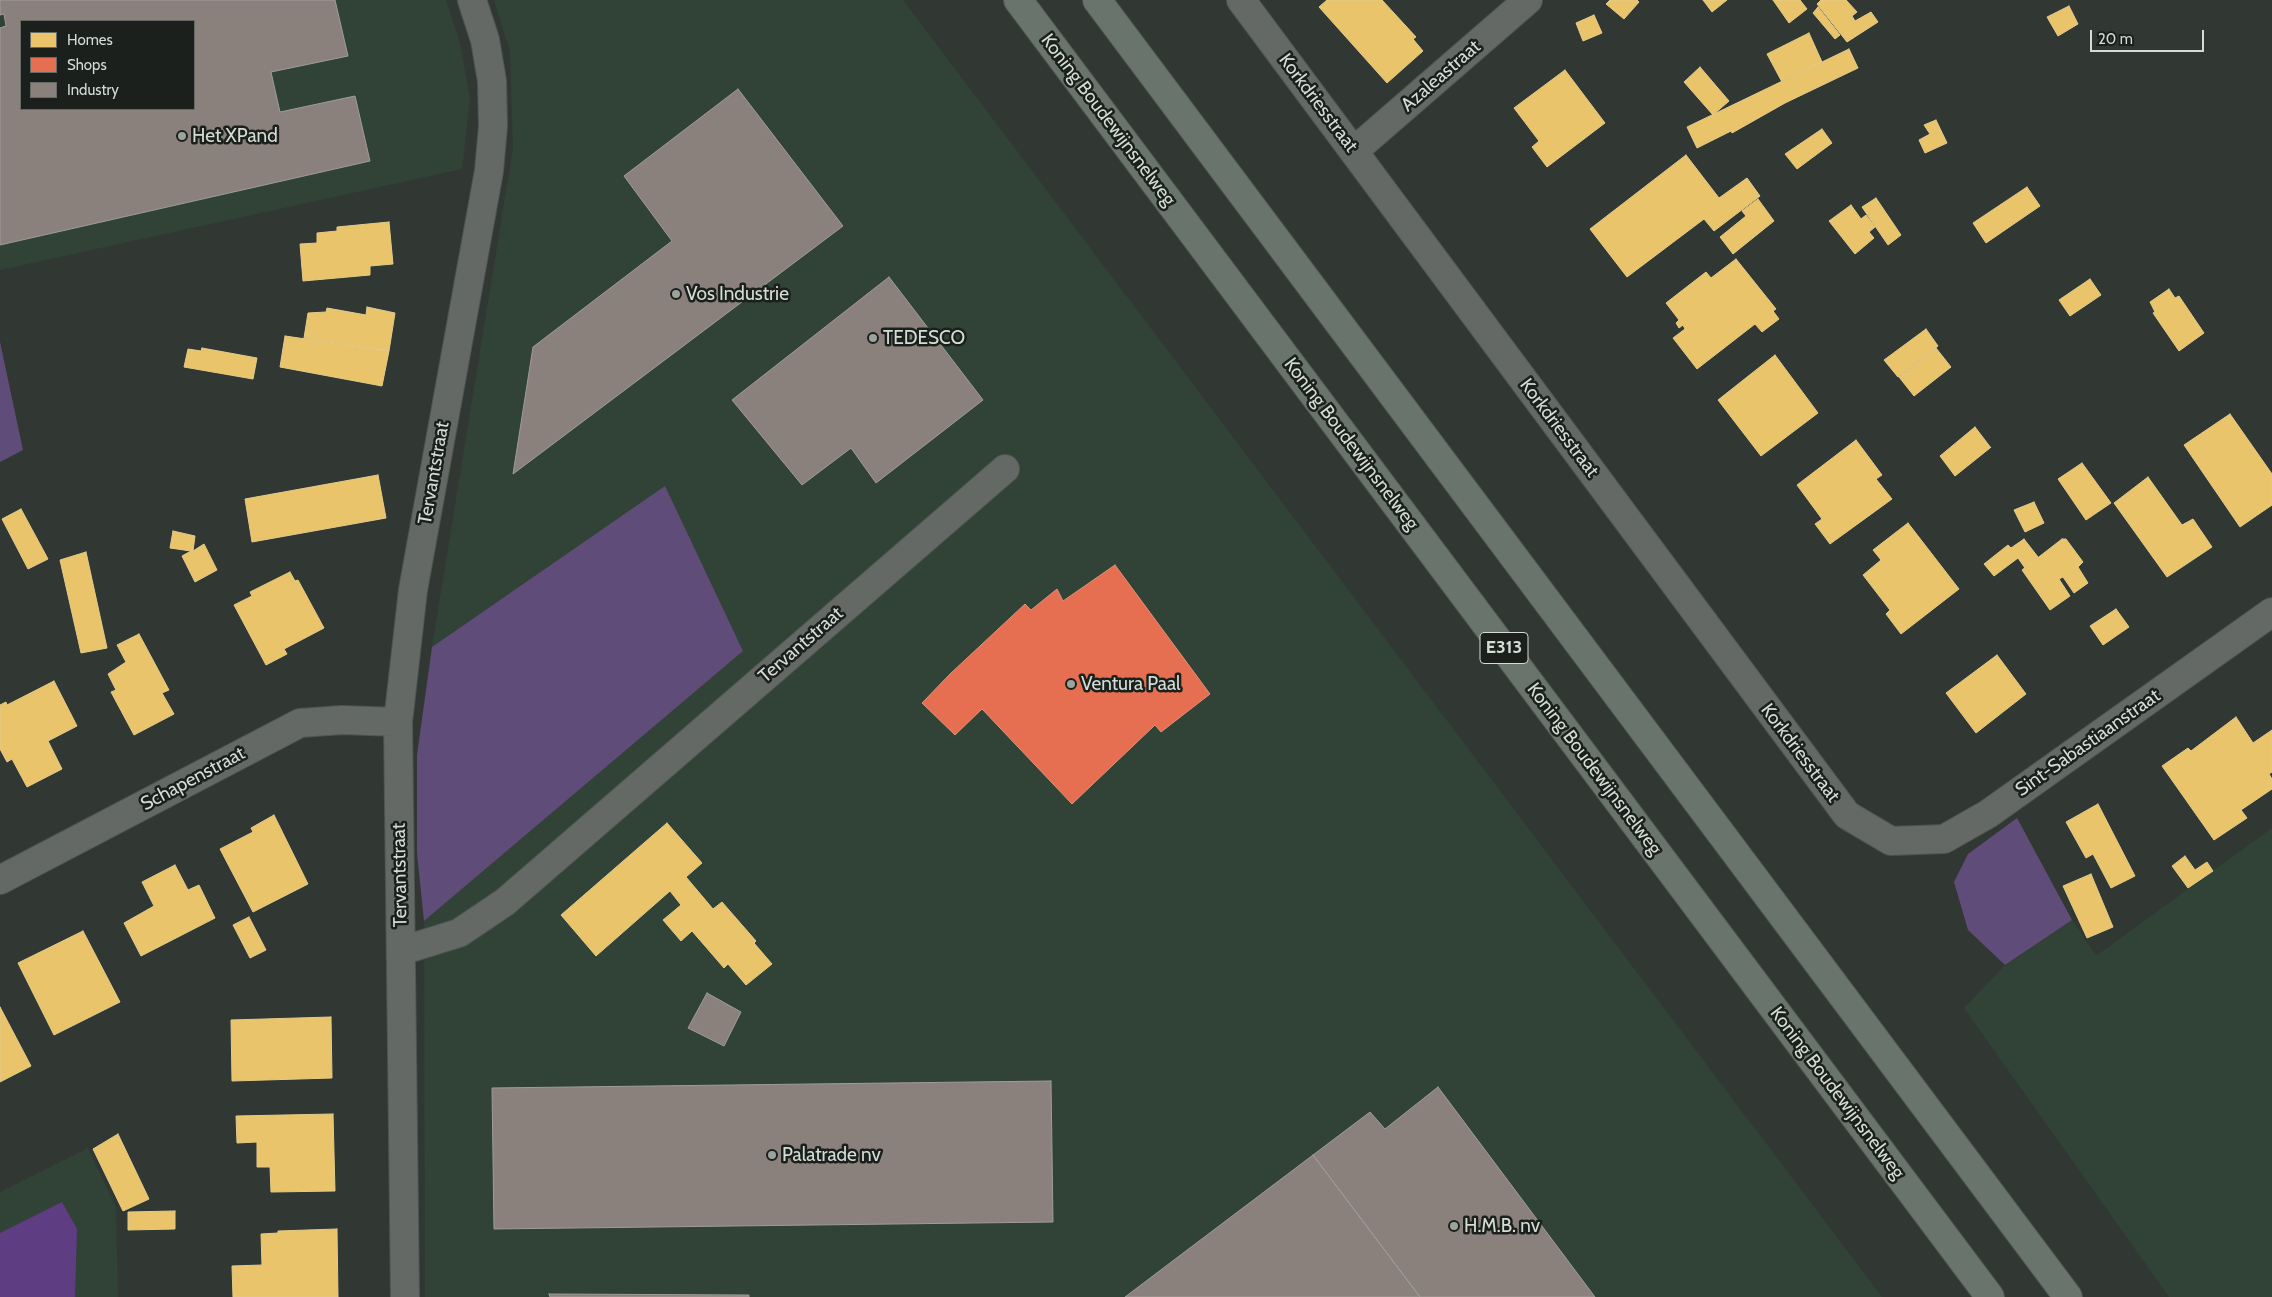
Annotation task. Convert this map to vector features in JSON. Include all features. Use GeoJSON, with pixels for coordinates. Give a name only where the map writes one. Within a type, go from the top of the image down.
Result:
{"type":"FeatureCollection","features":[{"type":"Feature","properties":{"kind":"highway","name":"Koning Boudewijnsnelweg"},"geometry":{"type":"LineString","coordinates":[[1018,0],[1990,1297]]}},
{"type":"Feature","properties":{"kind":"highway"},"geometry":{"type":"LineString","coordinates":[[1097,0],[2068,1297]]}},
{"type":"Feature","properties":{"kind":"street","name":"Tervantstraat"},"geometry":{"type":"LineString","coordinates":[[405,1297],[398,722],[413,590],[488,171],[493,126],[492,81],[485,40],[472,0]]}},
{"type":"Feature","properties":{"kind":"street","name":"Korkdriesstraat"},"geometry":{"type":"LineString","coordinates":[[1241,0],[1847,815],[1890,841]]}},
{"type":"Feature","properties":{"kind":"street","name":"Azaleastraat"},"geometry":{"type":"LineString","coordinates":[[1354,151],[1528,0]]}},
{"type":"Feature","properties":{"kind":"street","name":"Tervantstraat"},"geometry":{"type":"LineString","coordinates":[[401,950],[459,933],[505,902],[1005,469]]}},
{"type":"Feature","properties":{"kind":"street","name":"Sint-Sabastiaanstraat"},"geometry":{"type":"LineString","coordinates":[[1890,841],[1944,839],[1988,814],[2272,612]]}},
{"type":"Feature","properties":{"kind":"street","name":"Schapenstraat"},"geometry":{"type":"LineString","coordinates":[[0,880],[300,723],[342,720],[398,722]]}},
{"type":"Feature","properties":{"kind":"shaded area","name":"Het XPand"},"geometry":{"type":"Polygon","coordinates":[[[0,0],[446,0],[459,39],[470,98],[462,169],[0,270],[0,0]]]}},
{"type":"Feature","properties":{"kind":"shaded area"},"geometry":{"type":"Polygon","coordinates":[[[494,0],[903,0],[1882,1297],[425,1297],[424,921],[743,651],[665,487],[432,647],[513,148],[510,51],[494,0]]]}},
{"type":"Feature","properties":{"kind":"shaded area"},"geometry":{"type":"Polygon","coordinates":[[[0,342],[23,450],[0,462],[0,342]]]}},
{"type":"Feature","properties":{"kind":"shaded area"},"geometry":{"type":"Polygon","coordinates":[[[665,486],[743,651],[424,921],[417,853],[417,755],[432,647],[665,486]]]}},
{"type":"Feature","properties":{"kind":"shaded area"},"geometry":{"type":"Polygon","coordinates":[[[2017,818],[2072,920],[2005,965],[1968,930],[1954,882],[1968,854],[2017,818]]]}},
{"type":"Feature","properties":{"kind":"shaded area"},"geometry":{"type":"Polygon","coordinates":[[[2272,828],[2272,1297],[2169,1297],[1964,1008],[2005,965],[2072,920],[2096,956],[2272,828]]]}},
{"type":"Feature","properties":{"kind":"shaded area"},"geometry":{"type":"Polygon","coordinates":[[[88,1148],[116,1208],[118,1297],[0,1297],[0,1192],[88,1148]]]}},
{"type":"Feature","properties":{"kind":"shaded area"},"geometry":{"type":"Polygon","coordinates":[[[62,1202],[77,1229],[75,1297],[0,1297],[0,1233],[62,1202]]]}},
{"type":"Feature","properties":{"kind":"building: Homes"},"geometry":{"type":"Polygon","coordinates":[[[1327,0],[1382,0],[1416,37],[1413,39],[1423,51],[1387,83],[1319,7],[1327,0]]]}},
{"type":"Feature","properties":{"kind":"building: Homes"},"geometry":{"type":"Polygon","coordinates":[[[1610,0],[1637,0],[1639,2],[1624,19],[1606,4],[1610,0]]]}},
{"type":"Feature","properties":{"kind":"building: Homes"},"geometry":{"type":"Polygon","coordinates":[[[1703,0],[1727,0],[1712,12],[1703,0]]]}},
{"type":"Feature","properties":{"kind":"building: Homes"},"geometry":{"type":"Polygon","coordinates":[[[1773,0],[1800,0],[1807,9],[1789,23],[1773,0]]]}},
{"type":"Feature","properties":{"kind":"building: Homes"},"geometry":{"type":"Polygon","coordinates":[[[1821,0],[1846,0],[1857,12],[1852,16],[1855,21],[1871,12],[1878,22],[1847,42],[1817,4],[1821,0]]]}},
{"type":"Feature","properties":{"kind":"building: Homes"},"geometry":{"type":"Polygon","coordinates":[[[2069,6],[2078,24],[2058,36],[2047,17],[2069,6]]]}},
{"type":"Feature","properties":{"kind":"building: Homes"},"geometry":{"type":"Polygon","coordinates":[[[1818,7],[1840,35],[1835,39],[1813,13],[1818,7]]]}},
{"type":"Feature","properties":{"kind":"building: Homes"},"geometry":{"type":"Polygon","coordinates":[[[1594,15],[1602,33],[1583,41],[1576,23],[1594,15]]]}},
{"type":"Feature","properties":{"kind":"building: Homes"},"geometry":{"type":"Polygon","coordinates":[[[1809,33],[1822,62],[1782,82],[1767,54],[1809,33]]]}},
{"type":"Feature","properties":{"kind":"building: Homes"},"geometry":{"type":"Polygon","coordinates":[[[1849,49],[1858,68],[1785,103],[1732,133],[1731,131],[1697,148],[1687,127],[1849,49]]]}},
{"type":"Feature","properties":{"kind":"building: Homes"},"geometry":{"type":"Polygon","coordinates":[[[1700,67],[1729,101],[1713,115],[1684,82],[1700,67]]]}},
{"type":"Feature","properties":{"kind":"building: Homes"},"geometry":{"type":"Polygon","coordinates":[[[1565,70],[1605,123],[1547,167],[1532,147],[1539,141],[1514,108],[1565,70]]]}},
{"type":"Feature","properties":{"kind":"building: Homes"},"geometry":{"type":"Polygon","coordinates":[[[1936,120],[1947,143],[1925,153],[1919,140],[1930,134],[1924,125],[1936,120]]]}},
{"type":"Feature","properties":{"kind":"building: Homes"},"geometry":{"type":"Polygon","coordinates":[[[1822,129],[1832,143],[1797,169],[1785,154],[1822,129]]]}},
{"type":"Feature","properties":{"kind":"building: Homes"},"geometry":{"type":"Polygon","coordinates":[[[1686,155],[1719,198],[1747,178],[1760,196],[1714,231],[1704,219],[1627,277],[1590,229],[1686,155]]]}},
{"type":"Feature","properties":{"kind":"building: Homes"},"geometry":{"type":"Polygon","coordinates":[[[2027,187],[2040,206],[1986,243],[1973,223],[2027,187]]]}},
{"type":"Feature","properties":{"kind":"building: Homes"},"geometry":{"type":"Polygon","coordinates":[[[1876,198],[1901,235],[1888,245],[1862,207],[1876,198]]]}},
{"type":"Feature","properties":{"kind":"building: Homes"},"geometry":{"type":"Polygon","coordinates":[[[1758,199],[1774,221],[1733,254],[1720,237],[1746,216],[1742,211],[1758,199]]]}},
{"type":"Feature","properties":{"kind":"building: Homes"},"geometry":{"type":"Polygon","coordinates":[[[1851,205],[1861,219],[1866,215],[1875,227],[1869,232],[1874,238],[1855,254],[1829,221],[1851,205]]]}},
{"type":"Feature","properties":{"kind":"building: Homes"},"geometry":{"type":"Polygon","coordinates":[[[389,222],[393,264],[370,266],[370,275],[303,281],[300,244],[317,243],[317,233],[337,231],[337,227],[389,222]]]}},
{"type":"Feature","properties":{"kind":"building: Homes"},"geometry":{"type":"Polygon","coordinates":[[[1736,259],[1776,309],[1773,311],[1779,319],[1762,332],[1755,324],[1697,369],[1673,338],[1685,329],[1683,325],[1679,328],[1676,323],[1679,320],[1666,303],[1706,272],[1711,278],[1736,259]]]}},
{"type":"Feature","properties":{"kind":"building: Homes"},"geometry":{"type":"Polygon","coordinates":[[[2090,279],[2101,295],[2070,316],[2059,300],[2090,279]]]}},
{"type":"Feature","properties":{"kind":"building: Homes"},"geometry":{"type":"Polygon","coordinates":[[[2169,289],[2175,298],[2179,296],[2204,333],[2179,351],[2153,313],[2155,312],[2150,302],[2169,289]]]}},
{"type":"Feature","properties":{"kind":"building: Homes"},"geometry":{"type":"Polygon","coordinates":[[[367,307],[395,313],[389,351],[304,338],[308,313],[326,312],[327,308],[366,315],[367,307]]]}},
{"type":"Feature","properties":{"kind":"building: Homes"},"geometry":{"type":"Polygon","coordinates":[[[1926,329],[1938,346],[1898,377],[1884,360],[1926,329]]]}},
{"type":"Feature","properties":{"kind":"building: Homes"},"geometry":{"type":"Polygon","coordinates":[[[285,336],[389,351],[382,386],[280,367],[285,336]]]}},
{"type":"Feature","properties":{"kind":"building: Homes"},"geometry":{"type":"Polygon","coordinates":[[[202,348],[257,358],[253,379],[184,367],[188,349],[201,351],[202,348]]]}},
{"type":"Feature","properties":{"kind":"building: Homes"},"geometry":{"type":"Polygon","coordinates":[[[1936,348],[1951,367],[1914,396],[1899,377],[1936,348]]]}},
{"type":"Feature","properties":{"kind":"building: Homes"},"geometry":{"type":"Polygon","coordinates":[[[1775,355],[1818,413],[1761,456],[1718,400],[1775,355]]]}},
{"type":"Feature","properties":{"kind":"building: Homes"},"geometry":{"type":"Polygon","coordinates":[[[2230,414],[2272,474],[2272,505],[2240,527],[2184,445],[2230,414]]]}},
{"type":"Feature","properties":{"kind":"building: Homes"},"geometry":{"type":"Polygon","coordinates":[[[1975,427],[1991,448],[1989,446],[1990,448],[1955,476],[1940,456],[1975,427]]]}},
{"type":"Feature","properties":{"kind":"building: Homes"},"geometry":{"type":"Polygon","coordinates":[[[1856,440],[1882,475],[1876,479],[1892,499],[1830,544],[1815,524],[1822,519],[1797,485],[1856,440]]]}},
{"type":"Feature","properties":{"kind":"building: Homes"},"geometry":{"type":"Polygon","coordinates":[[[2082,463],[2111,503],[2086,520],[2058,479],[2082,463]]]}},
{"type":"Feature","properties":{"kind":"building: Homes"},"geometry":{"type":"Polygon","coordinates":[[[378,475],[386,518],[252,542],[245,499],[378,475]]]}},
{"type":"Feature","properties":{"kind":"building: Homes"},"geometry":{"type":"Polygon","coordinates":[[[2148,477],[2182,525],[2193,519],[2212,547],[2167,577],[2114,503],[2148,477]]]}},
{"type":"Feature","properties":{"kind":"building: Homes"},"geometry":{"type":"Polygon","coordinates":[[[2034,502],[2044,523],[2025,532],[2014,510],[2034,502]]]}},
{"type":"Feature","properties":{"kind":"building: Homes"},"geometry":{"type":"Polygon","coordinates":[[[21,509],[48,559],[28,569],[2,519],[21,509]]]}},
{"type":"Feature","properties":{"kind":"building: Homes"},"geometry":{"type":"Polygon","coordinates":[[[1908,523],[1959,589],[1901,634],[1886,614],[1890,610],[1863,575],[1881,560],[1873,550],[1908,523]]]}},
{"type":"Feature","properties":{"kind":"building: Homes"},"geometry":{"type":"Polygon","coordinates":[[[173,531],[195,536],[193,551],[204,544],[217,570],[195,582],[182,556],[191,551],[170,548],[173,531]]]}},
{"type":"Feature","properties":{"kind":"building: Homes"},"geometry":{"type":"Polygon","coordinates":[[[2024,539],[2038,557],[2025,568],[2018,558],[1994,576],[1984,564],[2008,545],[2011,548],[2024,539]]]}},
{"type":"Feature","properties":{"kind":"building: Homes"},"geometry":{"type":"Polygon","coordinates":[[[2062,539],[2066,539],[2083,562],[2078,567],[2088,583],[2074,593],[2063,577],[2059,579],[2070,596],[2050,610],[2022,570],[2062,539]]]}},
{"type":"Feature","properties":{"kind":"building: Homes"},"geometry":{"type":"Polygon","coordinates":[[[86,552],[107,648],[81,653],[60,560],[86,552]]]}},
{"type":"Feature","properties":{"kind":"building: Homes"},"geometry":{"type":"Polygon","coordinates":[[[290,572],[295,581],[298,580],[324,628],[284,649],[287,654],[266,665],[234,605],[252,596],[250,592],[290,572]]]}},
{"type":"Feature","properties":{"kind":"building: Homes"},"geometry":{"type":"Polygon","coordinates":[[[2116,609],[2129,627],[2103,645],[2090,626],[2116,609]]]}},
{"type":"Feature","properties":{"kind":"building: Homes"},"geometry":{"type":"Polygon","coordinates":[[[139,634],[169,690],[162,693],[174,714],[134,735],[111,692],[116,690],[108,674],[126,662],[117,645],[139,634]]]}},
{"type":"Feature","properties":{"kind":"building: Homes"},"geometry":{"type":"Polygon","coordinates":[[[1997,655],[2026,694],[1976,733],[1946,693],[1997,655]]]}},
{"type":"Feature","properties":{"kind":"building: Homes"},"geometry":{"type":"Polygon","coordinates":[[[54,681],[77,726],[48,741],[62,769],[27,787],[12,759],[7,762],[0,749],[0,705],[6,702],[7,705],[54,681]]]}},
{"type":"Feature","properties":{"kind":"building: Homes"},"geometry":{"type":"Polygon","coordinates":[[[2236,717],[2253,743],[2272,730],[2272,772],[2269,774],[2272,779],[2272,789],[2241,810],[2247,818],[2214,840],[2162,766],[2188,748],[2191,751],[2236,717]]]}},
{"type":"Feature","properties":{"kind":"building: Homes"},"geometry":{"type":"Polygon","coordinates":[[[2098,804],[2135,876],[2111,888],[2093,854],[2086,858],[2066,822],[2098,804]]]}},
{"type":"Feature","properties":{"kind":"building: Homes"},"geometry":{"type":"Polygon","coordinates":[[[274,815],[308,884],[253,912],[220,849],[253,832],[251,828],[274,815]]]}},
{"type":"Feature","properties":{"kind":"building: Homes"},"geometry":{"type":"Polygon","coordinates":[[[667,823],[702,863],[686,877],[713,909],[722,902],[756,941],[754,943],[772,964],[746,985],[728,964],[724,968],[692,931],[681,941],[663,920],[681,905],[670,891],[596,956],[561,915],[667,823]]]}},
{"type":"Feature","properties":{"kind":"building: Homes"},"geometry":{"type":"Polygon","coordinates":[[[2185,856],[2195,870],[2207,862],[2213,871],[2188,888],[2172,866],[2185,856]]]}},
{"type":"Feature","properties":{"kind":"building: Homes"},"geometry":{"type":"Polygon","coordinates":[[[175,865],[188,890],[199,885],[215,918],[141,956],[124,923],[154,906],[142,882],[175,865]]]}},
{"type":"Feature","properties":{"kind":"building: Homes"},"geometry":{"type":"Polygon","coordinates":[[[2091,874],[2113,927],[2087,938],[2063,886],[2091,874]]]}},
{"type":"Feature","properties":{"kind":"building: Homes"},"geometry":{"type":"Polygon","coordinates":[[[249,917],[266,950],[250,958],[233,925],[249,917]]]}},
{"type":"Feature","properties":{"kind":"building: Homes"},"geometry":{"type":"Polygon","coordinates":[[[83,931],[120,1002],[54,1035],[18,963],[83,931]]]}},
{"type":"Feature","properties":{"kind":"building: Homes"},"geometry":{"type":"Polygon","coordinates":[[[0,1007],[31,1066],[0,1082],[0,1007]]]}},
{"type":"Feature","properties":{"kind":"building: Homes"},"geometry":{"type":"Polygon","coordinates":[[[331,1017],[332,1078],[232,1081],[231,1020],[331,1017]]]}},
{"type":"Feature","properties":{"kind":"building: Homes"},"geometry":{"type":"Polygon","coordinates":[[[333,1114],[335,1191],[271,1192],[270,1167],[257,1167],[257,1142],[237,1143],[236,1116],[333,1114]]]}},
{"type":"Feature","properties":{"kind":"building: Homes"},"geometry":{"type":"Polygon","coordinates":[[[118,1134],[149,1199],[123,1211],[93,1149],[118,1134]]]}},
{"type":"Feature","properties":{"kind":"building: Homes"},"geometry":{"type":"Polygon","coordinates":[[[175,1211],[175,1229],[128,1230],[128,1212],[175,1211]]]}},
{"type":"Feature","properties":{"kind":"building: Homes"},"geometry":{"type":"Polygon","coordinates":[[[337,1229],[338,1297],[233,1297],[232,1266],[262,1265],[261,1234],[278,1233],[278,1231],[337,1229]]]}},
{"type":"Feature","properties":{"kind":"building: Shops","name":"Ventura Paal"},"geometry":{"type":"Polygon","coordinates":[[[1115,565],[1210,694],[1161,732],[1155,725],[1072,804],[982,709],[955,735],[922,703],[950,674],[1025,604],[1031,610],[1057,589],[1063,601],[1115,565]]]}},
{"type":"Feature","properties":{"kind":"building: Industry","name":"Het XPand"},"geometry":{"type":"Polygon","coordinates":[[[0,0],[335,0],[348,56],[271,72],[280,112],[355,96],[370,161],[0,245],[0,28],[6,26],[4,14],[0,15],[0,0]]]}},
{"type":"Feature","properties":{"kind":"building: Industry","name":"Vos Industrie"},"geometry":{"type":"Polygon","coordinates":[[[738,89],[843,226],[513,474],[533,347],[672,241],[624,176],[738,89]]]}},
{"type":"Feature","properties":{"kind":"building: Industry","name":"TEDESCO"},"geometry":{"type":"Polygon","coordinates":[[[889,277],[983,400],[876,483],[851,448],[802,485],[732,400],[889,277]]]}},
{"type":"Feature","properties":{"kind":"building: Industry"},"geometry":{"type":"Polygon","coordinates":[[[707,993],[741,1012],[724,1046],[688,1028],[707,993]]]}},
{"type":"Feature","properties":{"kind":"building: Industry","name":"Palatrade nv"},"geometry":{"type":"Polygon","coordinates":[[[1051,1081],[1053,1222],[494,1229],[492,1088],[1051,1081]]]}},
{"type":"Feature","properties":{"kind":"building: Industry","name":"H.M.B. nv"},"geometry":{"type":"Polygon","coordinates":[[[1438,1087],[1595,1297],[1420,1297],[1313,1155],[1370,1112],[1385,1129],[1438,1087]]]}},
{"type":"Feature","properties":{"kind":"building: Industry"},"geometry":{"type":"Polygon","coordinates":[[[1313,1155],[1420,1297],[1125,1297],[1313,1155]]]}},
{"type":"Feature","properties":{"kind":"building: Industry"},"geometry":{"type":"Polygon","coordinates":[[[549,1294],[749,1295],[749,1297],[550,1297],[549,1294]]]}},
{"type":"Feature","properties":{"kind":"place","name":"Het XPand"},"geometry":{"type":"Point","coordinates":[182,136]}},
{"type":"Feature","properties":{"kind":"place","name":"Vos Industrie"},"geometry":{"type":"Point","coordinates":[676,294]}},
{"type":"Feature","properties":{"kind":"place","name":"TEDESCO"},"geometry":{"type":"Point","coordinates":[873,338]}},
{"type":"Feature","properties":{"kind":"place","name":"Ventura Paal"},"geometry":{"type":"Point","coordinates":[1071,684]}},
{"type":"Feature","properties":{"kind":"place","name":"Palatrade nv"},"geometry":{"type":"Point","coordinates":[772,1155]}},
{"type":"Feature","properties":{"kind":"place","name":"H.M.B. nv"},"geometry":{"type":"Point","coordinates":[1454,1226]}}]}
